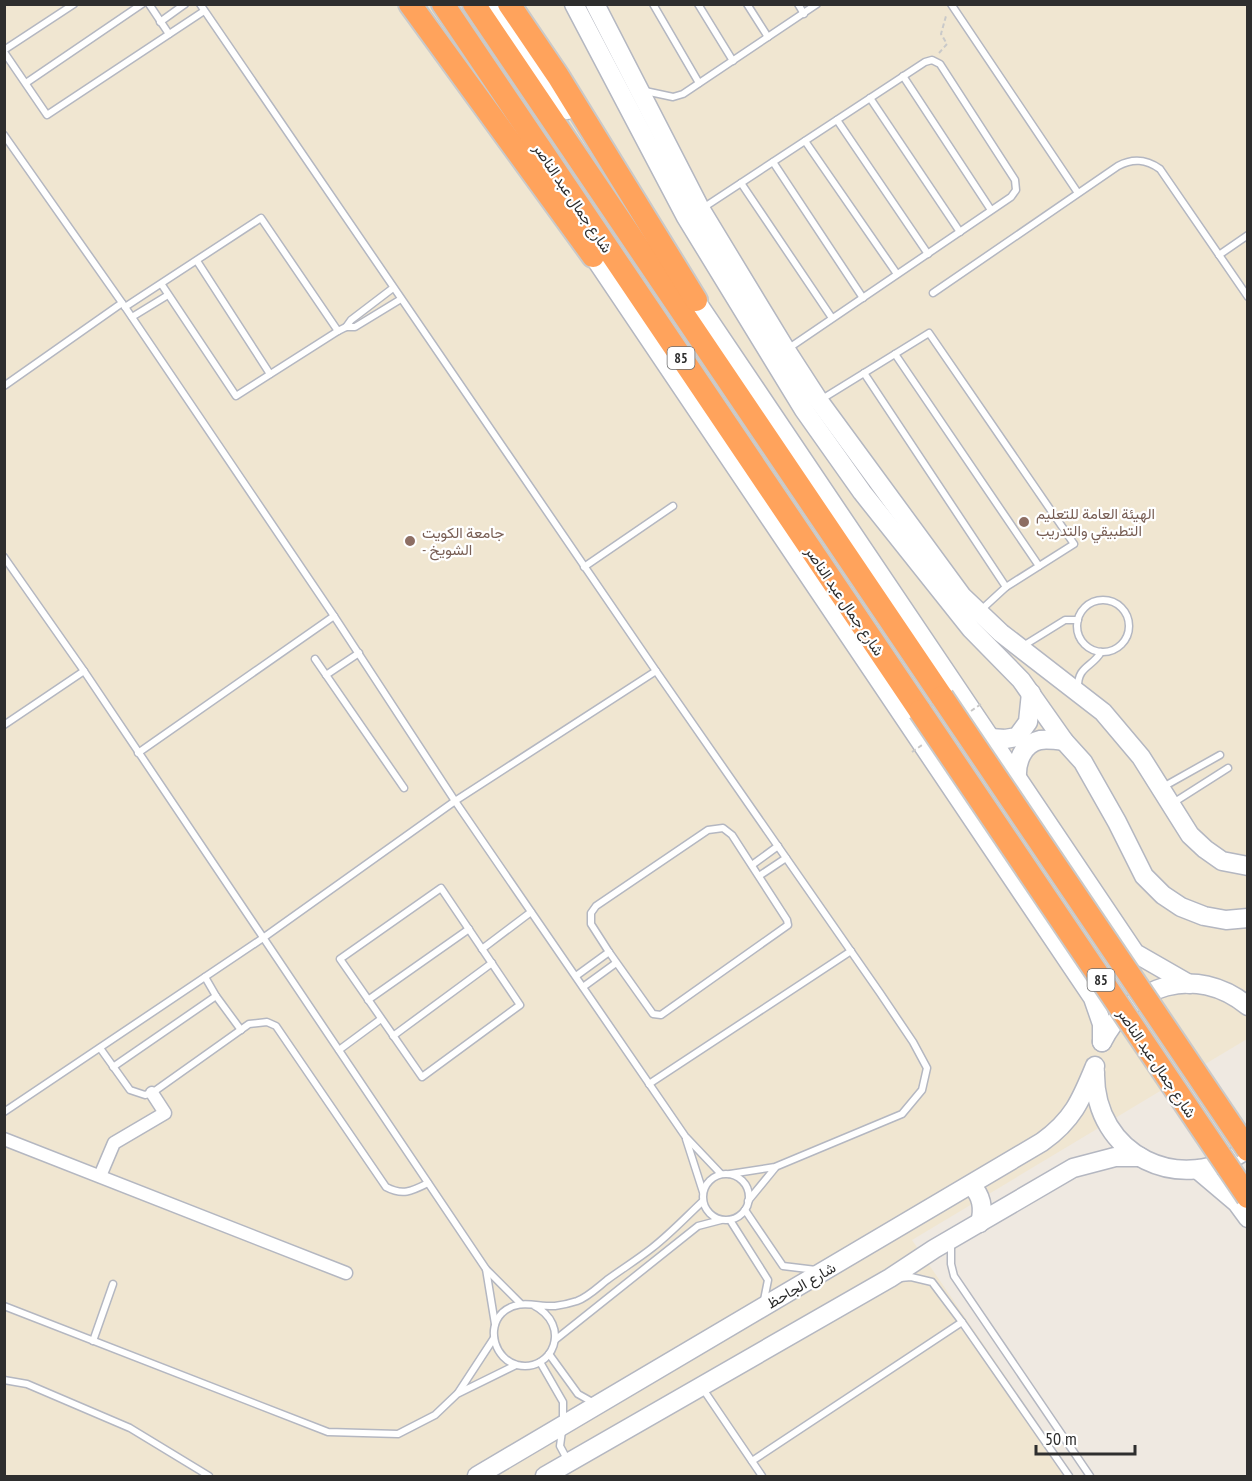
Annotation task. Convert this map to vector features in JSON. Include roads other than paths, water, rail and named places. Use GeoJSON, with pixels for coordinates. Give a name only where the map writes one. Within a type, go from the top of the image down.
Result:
{"type":"FeatureCollection","features":[{"type":"Feature","properties":{"kind":"highway"},"geometry":{"type":"LineString","coordinates":[[411,4],[593,256]]}},
{"type":"Feature","properties":{"kind":"highway","name":"شارع جمال عبد الناصر"},"geometry":{"type":"LineString","coordinates":[[443,4],[1248,1197]]}},
{"type":"Feature","properties":{"kind":"highway","name":"شارع جمال عبد الناصر"},"geometry":{"type":"LineString","coordinates":[[474,4],[1248,1149]]}},
{"type":"Feature","properties":{"kind":"highway"},"geometry":{"type":"LineString","coordinates":[[509,4],[558,76],[696,300]]}},
{"type":"Feature","properties":{"kind":"street"},"geometry":{"type":"LineString","coordinates":[[424,4],[1093,998],[1102,1024],[1102,1042]]}},
{"type":"Feature","properties":{"kind":"street"},"geometry":{"type":"LineString","coordinates":[[495,4],[1135,952],[1189,984]]}},
{"type":"Feature","properties":{"kind":"street"},"geometry":{"type":"LineString","coordinates":[[574,4],[662,154],[804,410],[862,492],[971,628],[1021,680],[1064,741],[1083,762],[1144,876],[1163,895],[1181,907],[1204,916],[1226,920],[1248,918]]}},
{"type":"Feature","properties":{"kind":"street"},"geometry":{"type":"LineString","coordinates":[[599,5],[606,26],[638,90],[662,154]]}},
{"type":"Feature","properties":{"kind":"street"},"geometry":{"type":"LineString","coordinates":[[683,193],[701,210],[819,401],[962,596],[978,613],[1020,648],[1103,712],[1141,757],[1190,836],[1222,861],[1248,866]]}},
{"type":"Feature","properties":{"kind":"street"},"geometry":{"type":"LineString","coordinates":[[990,738],[1017,737],[1028,722],[1031,693]]}},
{"type":"Feature","properties":{"kind":"street"},"geometry":{"type":"LineString","coordinates":[[1017,778],[1018,761],[1028,746],[1041,740],[1064,741]]}},
{"type":"Feature","properties":{"kind":"street"},"geometry":{"type":"LineString","coordinates":[[1245,1002],[1213,987],[1189,984],[1162,988],[1137,999],[1116,1018],[1102,1042],[1095,1066],[1096,1091],[1102,1114],[1115,1135],[1140,1157],[1174,1170],[1198,1170],[1226,1162],[1248,1149]]}},
{"type":"Feature","properties":{"kind":"street","name":"شارع الجاحظ"},"geometry":{"type":"LineString","coordinates":[[477,1476],[1042,1142],[1064,1125],[1078,1107],[1095,1066]]}},
{"type":"Feature","properties":{"kind":"street"},"geometry":{"type":"LineString","coordinates":[[100,1176],[114,1143],[165,1113],[152,1093]]}},
{"type":"Feature","properties":{"kind":"street"},"geometry":{"type":"LineString","coordinates":[[4,1139],[346,1273]]}},
{"type":"Feature","properties":{"kind":"street"},"geometry":{"type":"LineString","coordinates":[[545,1476],[890,1278],[1073,1168],[1115,1157],[1140,1157]]}},
{"type":"Feature","properties":{"kind":"street"},"geometry":{"type":"LineString","coordinates":[[1198,1170],[1237,1203],[1248,1218]]}},
{"type":"Feature","properties":{"kind":"street"},"geometry":{"type":"LineString","coordinates":[[971,1185],[982,1203],[980,1223]]}},
{"type":"Feature","properties":{"kind":"lane"},"geometry":{"type":"LineString","coordinates":[[74,4],[4,51],[47,115],[204,11]]}},
{"type":"Feature","properties":{"kind":"lane"},"geometry":{"type":"LineString","coordinates":[[26,83],[142,4]]}},
{"type":"Feature","properties":{"kind":"lane"},"geometry":{"type":"LineString","coordinates":[[149,4],[169,34]]}},
{"type":"Feature","properties":{"kind":"lane"},"geometry":{"type":"LineString","coordinates":[[160,21],[186,4]]}},
{"type":"Feature","properties":{"kind":"lane"},"geometry":{"type":"LineString","coordinates":[[200,4],[656,671],[851,951],[913,1042],[927,1068],[922,1090],[902,1114],[775,1167],[713,1177],[706,1184],[703,1192]]}},
{"type":"Feature","properties":{"kind":"lane"},"geometry":{"type":"LineString","coordinates":[[652,4],[699,83]]}},
{"type":"Feature","properties":{"kind":"lane"},"geometry":{"type":"LineString","coordinates":[[698,4],[733,61]]}},
{"type":"Feature","properties":{"kind":"lane"},"geometry":{"type":"LineString","coordinates":[[747,4],[768,38]]}},
{"type":"Feature","properties":{"kind":"lane"},"geometry":{"type":"LineString","coordinates":[[798,4],[804,14]]}},
{"type":"Feature","properties":{"kind":"lane"},"geometry":{"type":"LineString","coordinates":[[638,90],[673,97],[683,94],[818,4]]}},
{"type":"Feature","properties":{"kind":"lane"},"geometry":{"type":"LineString","coordinates":[[951,4],[1078,193]]}},
{"type":"Feature","properties":{"kind":"lane"},"geometry":{"type":"LineString","coordinates":[[701,210],[903,76],[932,60],[940,64],[1015,180],[1016,190],[1011,197],[786,350]]}},
{"type":"Feature","properties":{"kind":"lane"},"geometry":{"type":"LineString","coordinates":[[903,76],[991,210]]}},
{"type":"Feature","properties":{"kind":"lane"},"geometry":{"type":"LineString","coordinates":[[870,98],[960,232]]}},
{"type":"Feature","properties":{"kind":"lane"},"geometry":{"type":"LineString","coordinates":[[837,120],[928,254]]}},
{"type":"Feature","properties":{"kind":"lane"},"geometry":{"type":"LineString","coordinates":[[4,135],[124,305],[359,653],[455,801],[649,1084],[685,1136],[721,1174]]}},
{"type":"Feature","properties":{"kind":"lane"},"geometry":{"type":"LineString","coordinates":[[805,141],[897,274]]}},
{"type":"Feature","properties":{"kind":"lane"},"geometry":{"type":"LineString","coordinates":[[933,293],[1125,162],[1140,160],[1154,164],[1160,169],[1248,297]]}},
{"type":"Feature","properties":{"kind":"lane"},"geometry":{"type":"LineString","coordinates":[[773,162],[862,298]]}},
{"type":"Feature","properties":{"kind":"lane"},"geometry":{"type":"LineString","coordinates":[[741,183],[832,318]]}},
{"type":"Feature","properties":{"kind":"lane"},"geometry":{"type":"LineString","coordinates":[[4,386],[124,305],[162,285],[261,219],[338,331]]}},
{"type":"Feature","properties":{"kind":"lane"},"geometry":{"type":"LineString","coordinates":[[1219,255],[1248,235]]}},
{"type":"Feature","properties":{"kind":"lane"},"geometry":{"type":"LineString","coordinates":[[198,261],[270,374]]}},
{"type":"Feature","properties":{"kind":"lane"},"geometry":{"type":"LineString","coordinates":[[162,285],[236,396],[338,331],[346,327],[355,327],[401,299]]}},
{"type":"Feature","properties":{"kind":"lane"},"geometry":{"type":"LineString","coordinates":[[346,327],[351,320],[393,288]]}},
{"type":"Feature","properties":{"kind":"lane"},"geometry":{"type":"LineString","coordinates":[[132,317],[168,295]]}},
{"type":"Feature","properties":{"kind":"lane"},"geometry":{"type":"LineString","coordinates":[[819,401],[929,333],[1074,544],[1006,587],[978,613]]}},
{"type":"Feature","properties":{"kind":"lane"},"geometry":{"type":"LineString","coordinates":[[895,354],[1038,566]]}},
{"type":"Feature","properties":{"kind":"lane"},"geometry":{"type":"LineString","coordinates":[[864,373],[1006,587]]}},
{"type":"Feature","properties":{"kind":"lane"},"geometry":{"type":"LineString","coordinates":[[585,567],[673,506]]}},
{"type":"Feature","properties":{"kind":"lane"},"geometry":{"type":"LineString","coordinates":[[4,557],[84,671],[486,1269],[521,1304]]}},
{"type":"Feature","properties":{"kind":"lane"},"geometry":{"type":"LineString","coordinates":[[1099,600],[1113,602],[1125,611],[1129,625],[1126,639],[1115,649],[1101,652],[1082,641],[1077,627],[1078,620],[1086,607],[1099,600]]}},
{"type":"Feature","properties":{"kind":"lane"},"geometry":{"type":"LineString","coordinates":[[138,753],[334,616]]}},
{"type":"Feature","properties":{"kind":"lane"},"geometry":{"type":"LineString","coordinates":[[1020,648],[1065,620],[1078,620]]}},
{"type":"Feature","properties":{"kind":"lane"},"geometry":{"type":"LineString","coordinates":[[1078,692],[1080,674],[1085,666],[1098,658],[1101,652]]}},
{"type":"Feature","properties":{"kind":"lane"},"geometry":{"type":"LineString","coordinates":[[326,675],[359,653]]}},
{"type":"Feature","properties":{"kind":"lane"},"geometry":{"type":"LineString","coordinates":[[315,659],[404,788]]}},
{"type":"Feature","properties":{"kind":"lane"},"geometry":{"type":"LineString","coordinates":[[4,725],[84,671]]}},
{"type":"Feature","properties":{"kind":"lane"},"geometry":{"type":"LineString","coordinates":[[4,1112],[263,938],[455,801],[656,671]]}},
{"type":"Feature","properties":{"kind":"lane"},"geometry":{"type":"LineString","coordinates":[[1162,788],[1220,755]]}},
{"type":"Feature","properties":{"kind":"lane"},"geometry":{"type":"LineString","coordinates":[[1170,805],[1228,768]]}},
{"type":"Feature","properties":{"kind":"lane"},"geometry":{"type":"LineString","coordinates":[[723,828],[732,835],[752,865],[787,920],[788,926],[661,1015],[653,1014],[591,924],[591,913],[596,906],[708,830],[723,828]]}},
{"type":"Feature","properties":{"kind":"lane"},"geometry":{"type":"LineString","coordinates":[[752,865],[778,846]]}},
{"type":"Feature","properties":{"kind":"lane"},"geometry":{"type":"LineString","coordinates":[[759,876],[786,858]]}},
{"type":"Feature","properties":{"kind":"lane"},"geometry":{"type":"LineString","coordinates":[[441,888],[482,949],[520,1005],[422,1077],[340,959],[441,888]]}},
{"type":"Feature","properties":{"kind":"lane"},"geometry":{"type":"LineString","coordinates":[[482,949],[531,912]]}},
{"type":"Feature","properties":{"kind":"lane"},"geometry":{"type":"LineString","coordinates":[[368,1000],[469,929]]}},
{"type":"Feature","properties":{"kind":"lane"},"geometry":{"type":"LineString","coordinates":[[649,1084],[851,951]]}},
{"type":"Feature","properties":{"kind":"lane"},"geometry":{"type":"LineString","coordinates":[[576,976],[609,952]]}},
{"type":"Feature","properties":{"kind":"lane"},"geometry":{"type":"LineString","coordinates":[[393,1036],[492,963]]}},
{"type":"Feature","properties":{"kind":"lane"},"geometry":{"type":"LineString","coordinates":[[583,987],[616,963]]}},
{"type":"Feature","properties":{"kind":"lane"},"geometry":{"type":"LineString","coordinates":[[205,977],[241,1030]]}},
{"type":"Feature","properties":{"kind":"lane"},"geometry":{"type":"LineString","coordinates":[[113,1067],[216,996]]}},
{"type":"Feature","properties":{"kind":"lane"},"geometry":{"type":"LineString","coordinates":[[339,1050],[381,1018]]}},
{"type":"Feature","properties":{"kind":"lane"},"geometry":{"type":"LineString","coordinates":[[100,1048],[130,1090],[145,1095],[152,1093],[249,1024],[267,1022],[276,1026],[386,1187],[396,1193],[407,1193],[428,1183]]}},
{"type":"Feature","properties":{"kind":"lane"},"geometry":{"type":"LineString","coordinates":[[685,1136],[703,1192],[706,1210],[721,1220]]}},
{"type":"Feature","properties":{"kind":"lane"},"geometry":{"type":"LineString","coordinates":[[748,1201],[775,1167]]}},
{"type":"Feature","properties":{"kind":"lane"},"geometry":{"type":"LineString","coordinates":[[555,1340],[698,1226],[730,1220],[745,1210],[748,1192],[745,1184],[730,1174]]}},
{"type":"Feature","properties":{"kind":"lane"},"geometry":{"type":"LineString","coordinates":[[495,1326],[500,1315],[510,1307],[521,1304],[556,1306],[579,1300],[654,1247],[703,1201]]}},
{"type":"Feature","properties":{"kind":"lane"},"geometry":{"type":"LineString","coordinates":[[745,1210],[783,1266],[826,1271]]}},
{"type":"Feature","properties":{"kind":"lane"},"geometry":{"type":"LineString","coordinates":[[730,1220],[768,1280],[767,1294],[761,1309]]}},
{"type":"Feature","properties":{"kind":"lane"},"geometry":{"type":"LineString","coordinates":[[951,1240],[950,1252],[954,1276],[1090,1476]]}},
{"type":"Feature","properties":{"kind":"lane"},"geometry":{"type":"LineString","coordinates":[[486,1269],[495,1326],[494,1338],[498,1350],[505,1359],[516,1365],[528,1366],[540,1362],[549,1354],[555,1340],[556,1331],[552,1319],[544,1310],[533,1305]]}},
{"type":"Feature","properties":{"kind":"lane"},"geometry":{"type":"LineString","coordinates":[[890,1278],[911,1277],[932,1282],[1069,1476]]}},
{"type":"Feature","properties":{"kind":"lane"},"geometry":{"type":"LineString","coordinates":[[93,1341],[113,1284]]}},
{"type":"Feature","properties":{"kind":"lane"},"geometry":{"type":"LineString","coordinates":[[4,1306],[328,1432],[398,1434],[435,1415],[458,1394],[494,1338]]}},
{"type":"Feature","properties":{"kind":"lane"},"geometry":{"type":"LineString","coordinates":[[752,1461],[962,1322]]}},
{"type":"Feature","properties":{"kind":"lane"},"geometry":{"type":"LineString","coordinates":[[549,1354],[578,1394],[598,1405]]}},
{"type":"Feature","properties":{"kind":"lane"},"geometry":{"type":"LineString","coordinates":[[540,1362],[563,1401],[560,1446],[569,1462]]}},
{"type":"Feature","properties":{"kind":"lane"},"geometry":{"type":"LineString","coordinates":[[458,1394],[516,1365]]}},
{"type":"Feature","properties":{"kind":"lane"},"geometry":{"type":"LineString","coordinates":[[4,1380],[27,1384],[130,1428],[209,1476]]}},
{"type":"Feature","properties":{"kind":"lane"},"geometry":{"type":"LineString","coordinates":[[701,1386],[762,1476]]}},
{"type":"Feature","properties":{"kind":"lane"},"geometry":{"type":"LineString","coordinates":[[195,1476],[202,1472]]}},
{"type":"Feature","properties":{"kind":"place","name":"الهيئة العامة للتعليم التطبيقي والتدريب"},"geometry":{"type":"Point","coordinates":[1024,522]}},
{"type":"Feature","properties":{"kind":"place","name":"جامعة الكويت - الشويخ"},"geometry":{"type":"Point","coordinates":[410,541]}}]}
